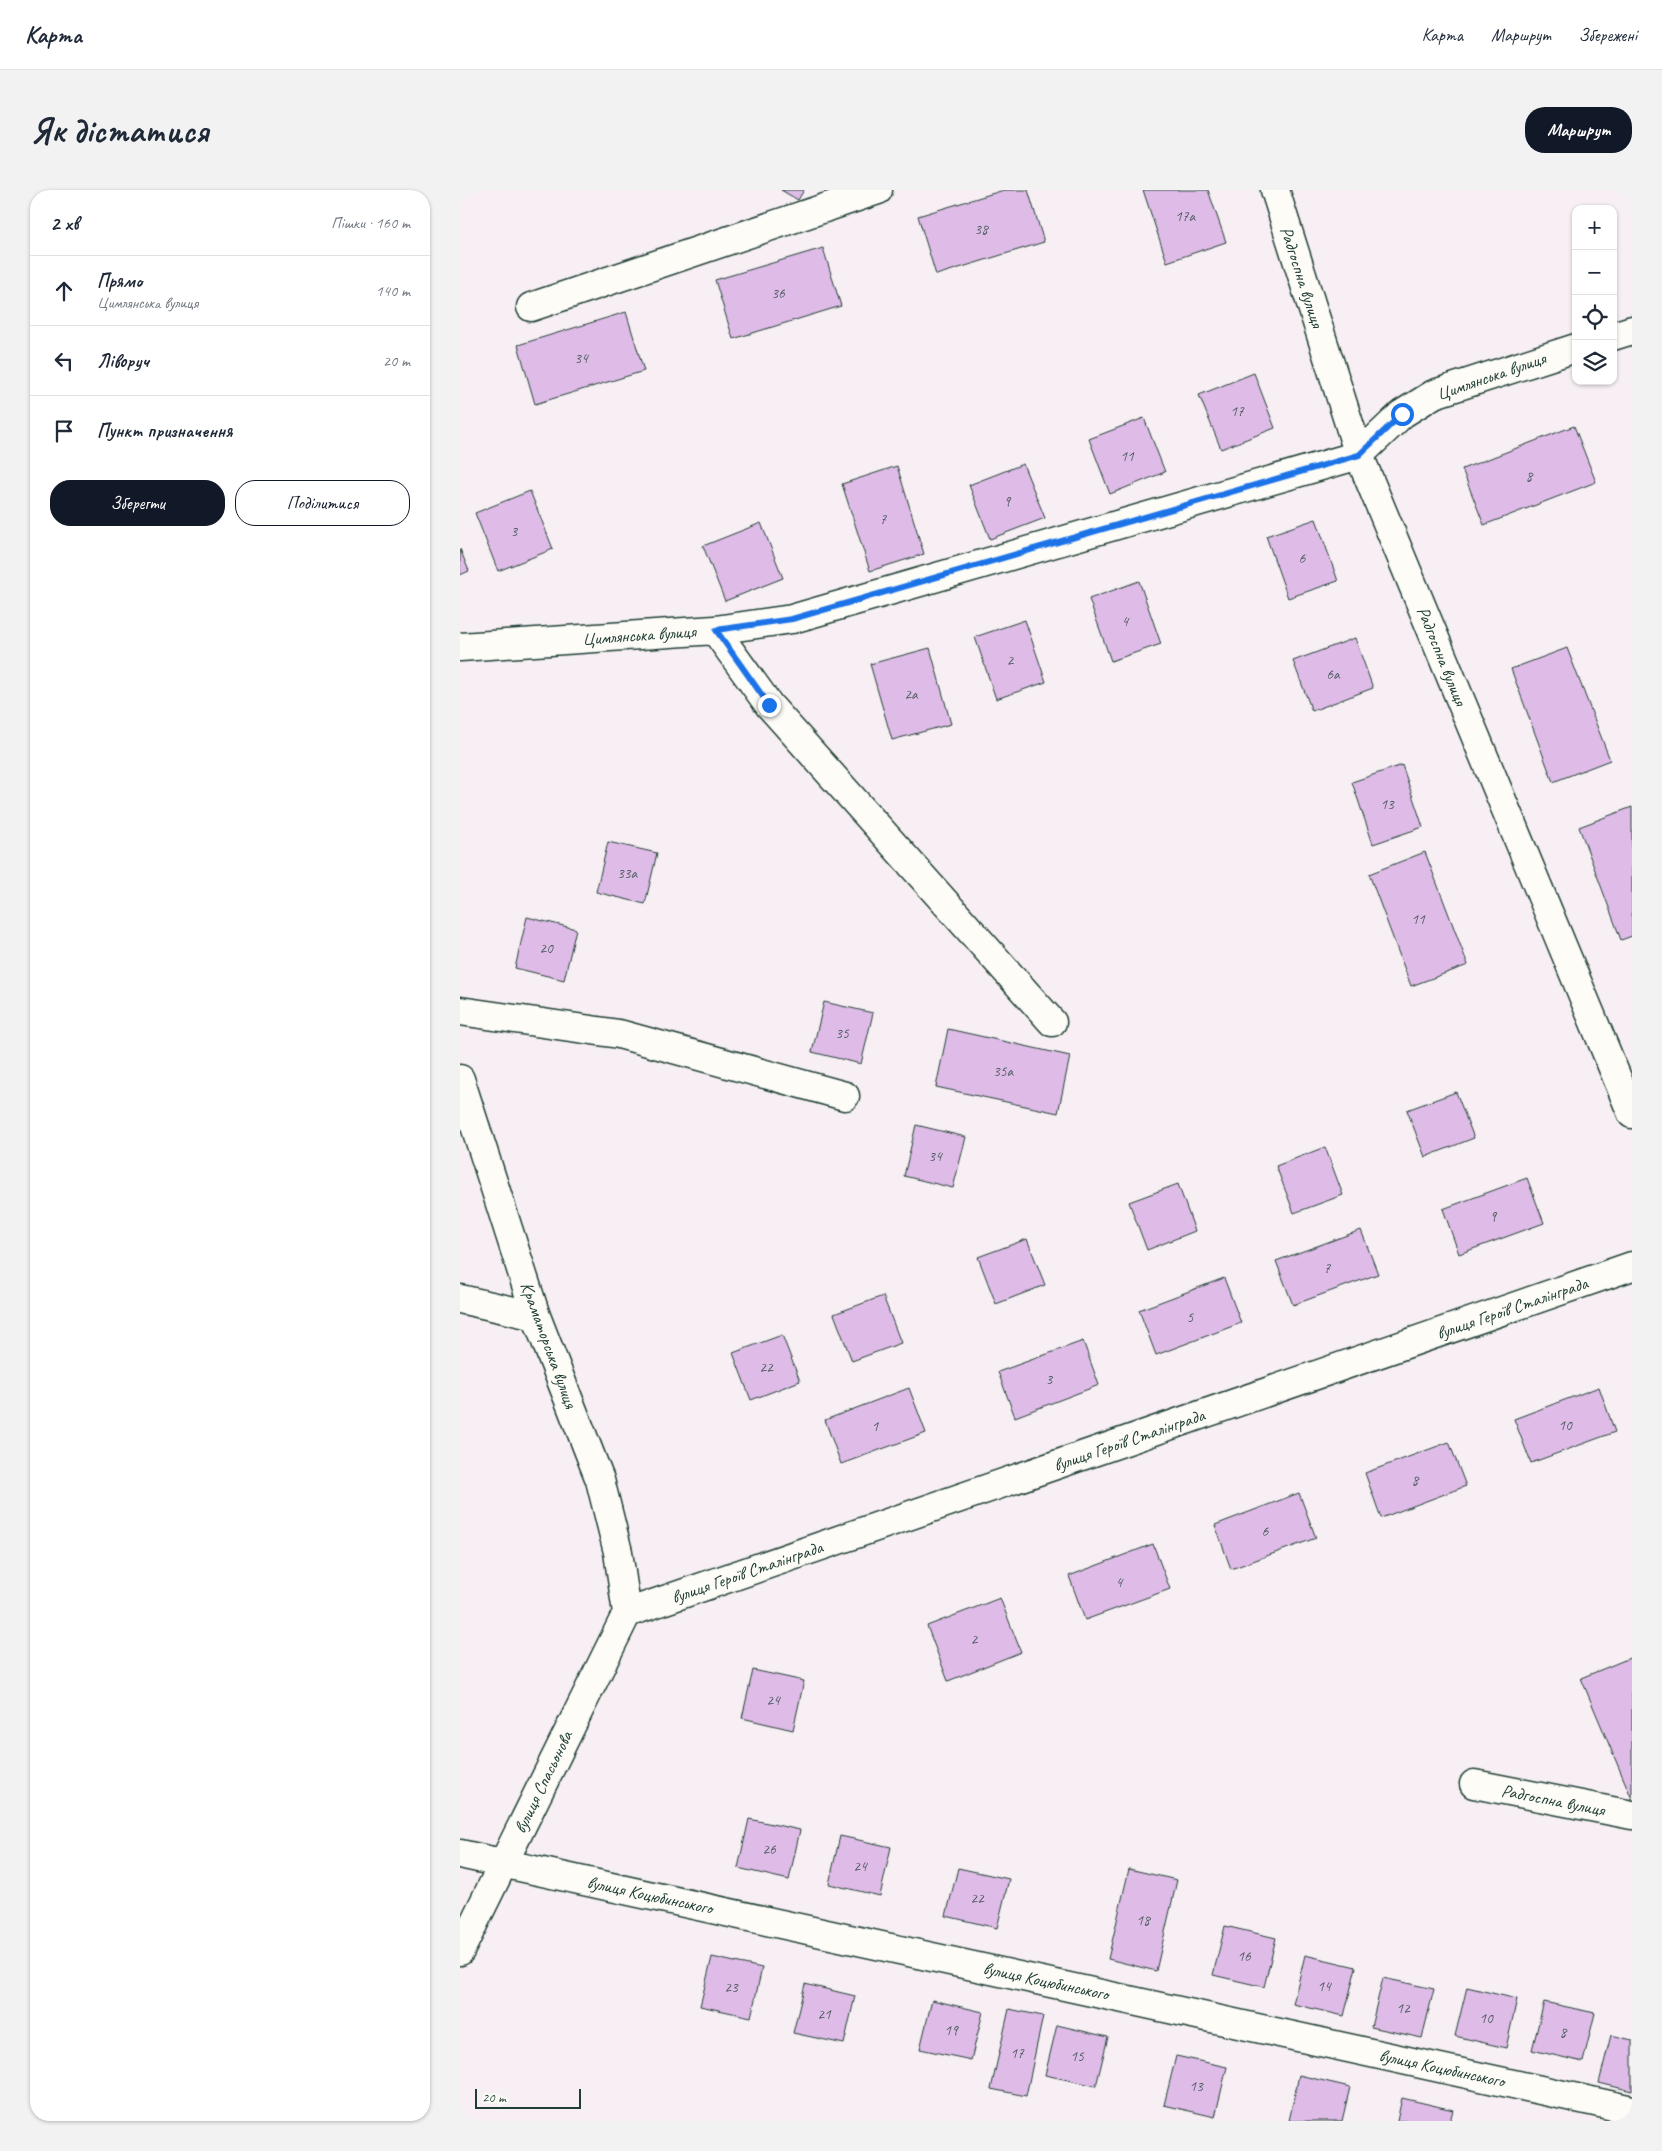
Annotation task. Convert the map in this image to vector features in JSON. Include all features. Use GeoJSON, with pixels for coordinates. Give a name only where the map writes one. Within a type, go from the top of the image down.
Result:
{"type":"FeatureCollection","features":[{"type":"Feature","properties":{"kind":"street"},"geometry":{"type":"LineString","coordinates":[[531,307],[878,190]]}},
{"type":"Feature","properties":{"kind":"street","name":"Радгоспна вулиця"},"geometry":{"type":"LineString","coordinates":[[1275,190],[1359,455],[1632,1114]]}},
{"type":"Feature","properties":{"kind":"street"},"geometry":{"type":"LineString","coordinates":[[1617,335],[1632,330]]}},
{"type":"Feature","properties":{"kind":"street","name":"Цимлянська вулиця"},"geometry":{"type":"LineString","coordinates":[[460,647],[716,630],[792,619],[1359,455],[1402,414],[1434,394],[1572,349]]}},
{"type":"Feature","properties":{"kind":"street"},"geometry":{"type":"LineString","coordinates":[[716,630],[769,705],[1052,1022]]}},
{"type":"Feature","properties":{"kind":"street"},"geometry":{"type":"LineString","coordinates":[[460,1011],[619,1034],[846,1096]]}},
{"type":"Feature","properties":{"kind":"street","name":"Краматорська вулиця"},"geometry":{"type":"LineString","coordinates":[[460,1079],[536,1316],[600,1480],[618,1552],[627,1613]]}},
{"type":"Feature","properties":{"kind":"street","name":"вулиця Героїв Сталінграда"},"geometry":{"type":"LineString","coordinates":[[627,1613],[1632,1266]]}},
{"type":"Feature","properties":{"kind":"street"},"geometry":{"type":"LineString","coordinates":[[460,1299],[536,1316]]}},
{"type":"Feature","properties":{"kind":"street","name":"вулиця Спасьонова"},"geometry":{"type":"LineString","coordinates":[[460,1951],[627,1613]]}},
{"type":"Feature","properties":{"kind":"street","name":"Радгоспна вулиця"},"geometry":{"type":"LineString","coordinates":[[1474,1784],[1632,1815]]}},
{"type":"Feature","properties":{"kind":"street","name":"вулиця Коцюбинського"},"geometry":{"type":"LineString","coordinates":[[460,1854],[1632,2110]]}},
{"type":"Feature","properties":{"kind":"building"},"geometry":{"type":"Polygon","coordinates":[[[781,190],[804,190],[798,200],[781,190]]]}},
{"type":"Feature","properties":{"kind":"building"},"geometry":{"type":"Polygon","coordinates":[[[1004,190],[1028,190],[1044,242],[936,275],[918,216],[1004,190]]]}},
{"type":"Feature","properties":{"kind":"building"},"geometry":{"type":"Polygon","coordinates":[[[1143,190],[1208,190],[1226,242],[1167,262],[1143,190]]]}},
{"type":"Feature","properties":{"kind":"building"},"geometry":{"type":"Polygon","coordinates":[[[823,248],[841,306],[733,339],[715,280],[823,248]]]}},
{"type":"Feature","properties":{"kind":"building"},"geometry":{"type":"Polygon","coordinates":[[[626,312],[644,371],[535,404],[518,345],[626,312]]]}},
{"type":"Feature","properties":{"kind":"building"},"geometry":{"type":"Polygon","coordinates":[[[1254,373],[1275,428],[1221,449],[1199,395],[1254,373]]]}},
{"type":"Feature","properties":{"kind":"building"},"geometry":{"type":"Polygon","coordinates":[[[1144,418],[1165,472],[1110,494],[1089,439],[1144,418]]]}},
{"type":"Feature","properties":{"kind":"building"},"geometry":{"type":"Polygon","coordinates":[[[1574,426],[1596,482],[1484,525],[1462,469],[1574,426]]]}},
{"type":"Feature","properties":{"kind":"building"},"geometry":{"type":"Polygon","coordinates":[[[1023,464],[1045,518],[990,539],[969,485],[1023,464]]]}},
{"type":"Feature","properties":{"kind":"building"},"geometry":{"type":"Polygon","coordinates":[[[897,466],[924,554],[870,571],[842,484],[897,466]]]}},
{"type":"Feature","properties":{"kind":"building"},"geometry":{"type":"Polygon","coordinates":[[[530,491],[553,549],[498,571],[475,513],[530,491]]]}},
{"type":"Feature","properties":{"kind":"building"},"geometry":{"type":"Polygon","coordinates":[[[1316,519],[1338,581],[1288,598],[1266,536],[1316,519]]]}},
{"type":"Feature","properties":{"kind":"building"},"geometry":{"type":"Polygon","coordinates":[[[761,523],[783,578],[725,601],[703,546],[761,523]]]}},
{"type":"Feature","properties":{"kind":"building"},"geometry":{"type":"Polygon","coordinates":[[[460,549],[469,571],[460,575],[460,549]]]}},
{"type":"Feature","properties":{"kind":"building"},"geometry":{"type":"Polygon","coordinates":[[[1139,581],[1161,644],[1111,661],[1089,599],[1139,581]]]}},
{"type":"Feature","properties":{"kind":"building"},"geometry":{"type":"Polygon","coordinates":[[[1025,620],[1046,682],[996,699],[975,637],[1025,620]]]}},
{"type":"Feature","properties":{"kind":"building"},"geometry":{"type":"Polygon","coordinates":[[[1355,638],[1373,688],[1312,711],[1293,661],[1355,638]]]}},
{"type":"Feature","properties":{"kind":"building"},"geometry":{"type":"Polygon","coordinates":[[[930,648],[951,724],[892,740],[870,664],[930,648]]]}},
{"type":"Feature","properties":{"kind":"building"},"geometry":{"type":"Polygon","coordinates":[[[1567,648],[1610,760],[1553,782],[1511,669],[1567,648]]]}},
{"type":"Feature","properties":{"kind":"building"},"geometry":{"type":"Polygon","coordinates":[[[1402,765],[1423,827],[1373,844],[1352,782],[1402,765]]]}},
{"type":"Feature","properties":{"kind":"building"},"geometry":{"type":"Polygon","coordinates":[[[1632,807],[1632,936],[1621,940],[1579,827],[1632,807]]]}},
{"type":"Feature","properties":{"kind":"building"},"geometry":{"type":"Polygon","coordinates":[[[608,842],[657,853],[645,904],[596,892],[608,842]]]}},
{"type":"Feature","properties":{"kind":"building"},"geometry":{"type":"Polygon","coordinates":[[[1425,852],[1468,965],[1411,986],[1369,874],[1425,852]]]}},
{"type":"Feature","properties":{"kind":"building"},"geometry":{"type":"Polygon","coordinates":[[[527,917],[576,929],[564,980],[515,968],[527,917]]]}},
{"type":"Feature","properties":{"kind":"building"},"geometry":{"type":"Polygon","coordinates":[[[824,1002],[873,1013],[861,1064],[812,1052],[824,1002]]]}},
{"type":"Feature","properties":{"kind":"building"},"geometry":{"type":"Polygon","coordinates":[[[948,1029],[1070,1056],[1058,1113],[936,1087],[948,1029]]]}},
{"type":"Feature","properties":{"kind":"building"},"geometry":{"type":"Polygon","coordinates":[[[1456,1092],[1474,1138],[1425,1157],[1407,1110],[1456,1092]]]}},
{"type":"Feature","properties":{"kind":"building"},"geometry":{"type":"Polygon","coordinates":[[[916,1125],[966,1137],[953,1188],[904,1176],[916,1125]]]}},
{"type":"Feature","properties":{"kind":"building"},"geometry":{"type":"Polygon","coordinates":[[[1325,1147],[1343,1195],[1294,1213],[1276,1166],[1325,1147]]]}},
{"type":"Feature","properties":{"kind":"building"},"geometry":{"type":"Polygon","coordinates":[[[1527,1178],[1544,1223],[1459,1254],[1443,1209],[1527,1178]]]}},
{"type":"Feature","properties":{"kind":"building"},"geometry":{"type":"Polygon","coordinates":[[[1178,1184],[1195,1231],[1147,1250],[1129,1202],[1178,1184]]]}},
{"type":"Feature","properties":{"kind":"building"},"geometry":{"type":"Polygon","coordinates":[[[1361,1230],[1378,1274],[1293,1305],[1276,1261],[1361,1230]]]}},
{"type":"Feature","properties":{"kind":"building"},"geometry":{"type":"Polygon","coordinates":[[[1027,1239],[1045,1285],[996,1304],[978,1257],[1027,1239]]]}},
{"type":"Feature","properties":{"kind":"building"},"geometry":{"type":"Polygon","coordinates":[[[1224,1278],[1241,1323],[1156,1355],[1139,1310],[1224,1278]]]}},
{"type":"Feature","properties":{"kind":"building"},"geometry":{"type":"Polygon","coordinates":[[[883,1296],[901,1343],[852,1361],[834,1314],[883,1296]]]}},
{"type":"Feature","properties":{"kind":"building"},"geometry":{"type":"Polygon","coordinates":[[[782,1335],[800,1381],[751,1400],[733,1353],[782,1335]]]}},
{"type":"Feature","properties":{"kind":"building"},"geometry":{"type":"Polygon","coordinates":[[[1083,1341],[1099,1385],[1015,1417],[998,1372],[1083,1341]]]}},
{"type":"Feature","properties":{"kind":"building"},"geometry":{"type":"Polygon","coordinates":[[[1599,1387],[1615,1432],[1531,1463],[1514,1419],[1599,1387]]]}},
{"type":"Feature","properties":{"kind":"building"},"geometry":{"type":"Polygon","coordinates":[[[909,1388],[926,1433],[841,1464],[825,1420],[909,1388]]]}},
{"type":"Feature","properties":{"kind":"building"},"geometry":{"type":"Polygon","coordinates":[[[1449,1442],[1466,1486],[1381,1518],[1365,1473],[1449,1442]]]}},
{"type":"Feature","properties":{"kind":"building"},"geometry":{"type":"Polygon","coordinates":[[[1299,1493],[1316,1538],[1231,1569],[1215,1525],[1299,1493]]]}},
{"type":"Feature","properties":{"kind":"building"},"geometry":{"type":"Polygon","coordinates":[[[1153,1544],[1170,1589],[1085,1620],[1069,1576],[1153,1544]]]}},
{"type":"Feature","properties":{"kind":"building"},"geometry":{"type":"Polygon","coordinates":[[[1000,1598],[1021,1652],[948,1681],[927,1626],[1000,1598]]]}},
{"type":"Feature","properties":{"kind":"building"},"geometry":{"type":"Polygon","coordinates":[[[1632,1657],[1632,1799],[1581,1678],[1632,1657]]]}},
{"type":"Feature","properties":{"kind":"building"},"geometry":{"type":"Polygon","coordinates":[[[753,1670],[804,1681],[793,1730],[742,1718],[753,1670]]]}},
{"type":"Feature","properties":{"kind":"building"},"geometry":{"type":"Polygon","coordinates":[[[749,1819],[800,1830],[789,1880],[738,1868],[749,1819]]]}},
{"type":"Feature","properties":{"kind":"building"},"geometry":{"type":"Polygon","coordinates":[[[840,1836],[891,1847],[880,1896],[829,1884],[840,1836]]]}},
{"type":"Feature","properties":{"kind":"building"},"geometry":{"type":"Polygon","coordinates":[[[958,1868],[1009,1879],[997,1928],[946,1916],[958,1868]]]}},
{"type":"Feature","properties":{"kind":"building"},"geometry":{"type":"Polygon","coordinates":[[[1129,1869],[1177,1880],[1156,1971],[1108,1959],[1129,1869]]]}},
{"type":"Feature","properties":{"kind":"building"},"geometry":{"type":"Polygon","coordinates":[[[1225,1926],[1276,1938],[1264,1987],[1213,1975],[1225,1926]]]}},
{"type":"Feature","properties":{"kind":"building"},"geometry":{"type":"Polygon","coordinates":[[[1305,1955],[1356,1967],[1344,2016],[1293,2004],[1305,1955]]]}},
{"type":"Feature","properties":{"kind":"building"},"geometry":{"type":"Polygon","coordinates":[[[712,1957],[762,1968],[751,2017],[700,2006],[712,1957]]]}},
{"type":"Feature","properties":{"kind":"building"},"geometry":{"type":"Polygon","coordinates":[[[1383,1978],[1434,1989],[1422,2038],[1371,2027],[1383,1978]]]}},
{"type":"Feature","properties":{"kind":"building"},"geometry":{"type":"Polygon","coordinates":[[[805,1984],[855,1996],[844,2044],[793,2033],[805,1984]]]}},
{"type":"Feature","properties":{"kind":"building"},"geometry":{"type":"Polygon","coordinates":[[[1467,1987],[1517,1999],[1506,2048],[1455,2036],[1467,1987]]]}},
{"type":"Feature","properties":{"kind":"building"},"geometry":{"type":"Polygon","coordinates":[[[932,2000],[983,2012],[971,2060],[920,2049],[932,2000]]]}},
{"type":"Feature","properties":{"kind":"building"},"geometry":{"type":"Polygon","coordinates":[[[1544,2002],[1595,2013],[1583,2062],[1532,2050],[1544,2002]]]}},
{"type":"Feature","properties":{"kind":"building"},"geometry":{"type":"Polygon","coordinates":[[[1009,2009],[1043,2016],[1026,2096],[991,2089],[1009,2009]]]}},
{"type":"Feature","properties":{"kind":"building"},"geometry":{"type":"Polygon","coordinates":[[[1057,2025],[1108,2037],[1096,2086],[1045,2075],[1057,2025]]]}},
{"type":"Feature","properties":{"kind":"building"},"geometry":{"type":"Polygon","coordinates":[[[1611,2035],[1632,2040],[1632,2091],[1599,2083],[1611,2035]]]}},
{"type":"Feature","properties":{"kind":"building"},"geometry":{"type":"Polygon","coordinates":[[[1176,2056],[1227,2067],[1215,2117],[1164,2105],[1176,2056]]]}},
{"type":"Feature","properties":{"kind":"building"},"geometry":{"type":"Polygon","coordinates":[[[1299,2075],[1350,2087],[1342,2121],[1289,2121],[1299,2075]]]}},
{"type":"Feature","properties":{"kind":"building"},"geometry":{"type":"Polygon","coordinates":[[[1402,2098],[1453,2110],[1450,2121],[1397,2121],[1402,2098]]]}},
{"type":"Feature","properties":{"kind":"route"},"geometry":{"type":"LineString","coordinates":[[769,705],[716,630],[792,619],[1359,455],[1402,414]]}}]}
